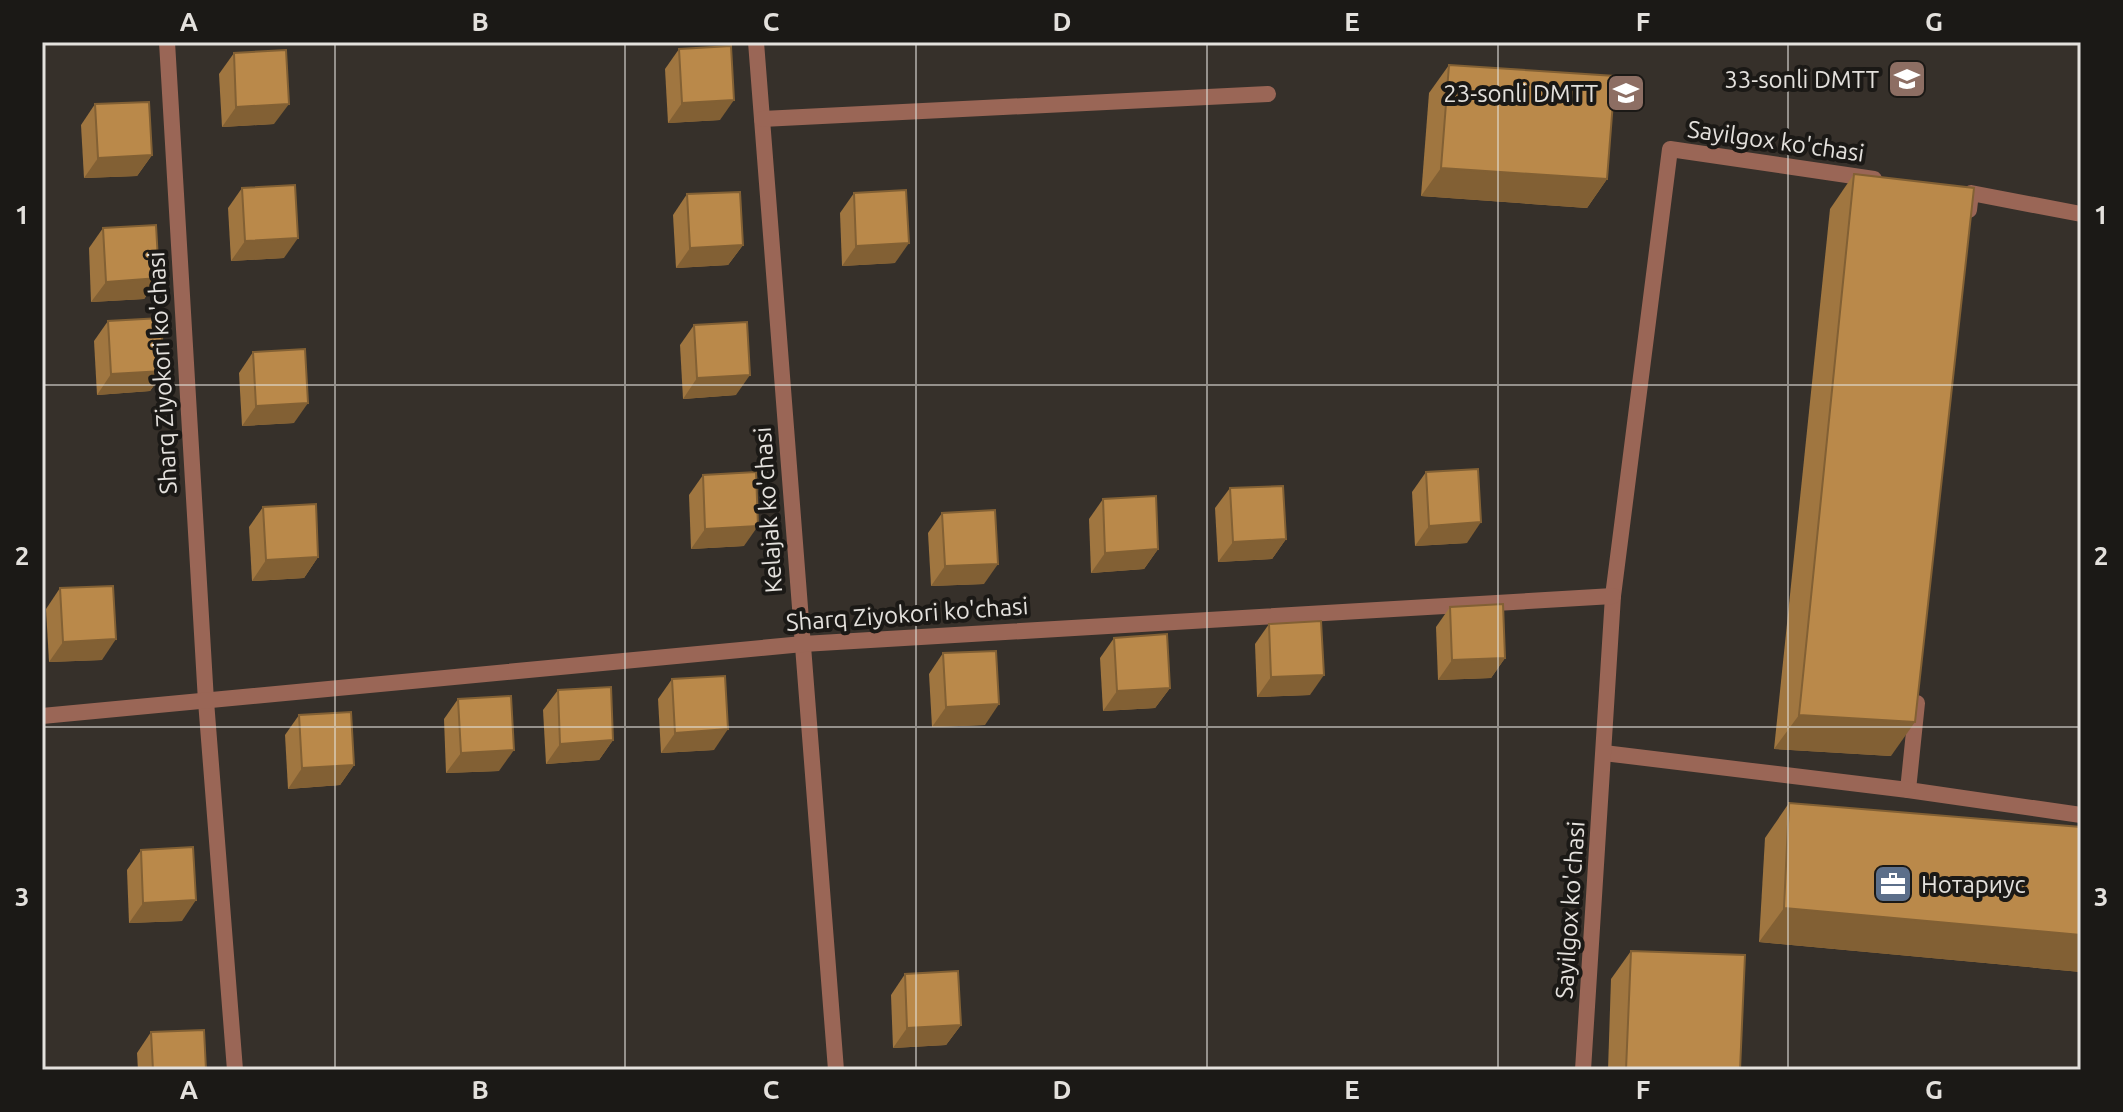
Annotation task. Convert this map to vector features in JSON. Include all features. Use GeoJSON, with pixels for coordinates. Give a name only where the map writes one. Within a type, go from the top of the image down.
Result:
{"type":"FeatureCollection","features":[{"type":"Feature","properties":{"kind":"street","name":"Sharq Ziyokori ko'chasi"},"geometry":{"type":"LineString","coordinates":[[167,42],[206,701],[235,1070]]}},
{"type":"Feature","properties":{"kind":"street","name":"Kelajak ko'chasi"},"geometry":{"type":"LineString","coordinates":[[756,42],[836,1070]]}},
{"type":"Feature","properties":{"kind":"street"},"geometry":{"type":"LineString","coordinates":[[762,119],[1268,94]]}},
{"type":"Feature","properties":{"kind":"street","name":"Sayilgox ko'chasi"},"geometry":{"type":"LineString","coordinates":[[1583,1070],[1613,596],[1670,149],[1896,182]]}},
{"type":"Feature","properties":{"kind":"street"},"geometry":{"type":"LineString","coordinates":[[1968,225],[1964,192],[2081,214]]}},
{"type":"Feature","properties":{"kind":"street","name":"Sharq Ziyokori ko'chasi"},"geometry":{"type":"LineString","coordinates":[[42,716],[803,644],[1613,596]]}},
{"type":"Feature","properties":{"kind":"street"},"geometry":{"type":"LineString","coordinates":[[1908,790],[1919,680]]}},
{"type":"Feature","properties":{"kind":"street"},"geometry":{"type":"LineString","coordinates":[[1604,753],[1908,790],[2081,815]]}},
{"type":"Feature","properties":{"kind":"building"},"geometry":{"type":"Polygon","coordinates":[[[731,46],[734,100],[682,103],[679,49],[731,46]]]}},
{"type":"Feature","properties":{"kind":"building"},"geometry":{"type":"Polygon","coordinates":[[[286,50],[289,104],[236,107],[234,53],[286,50]]]}},
{"type":"Feature","properties":{"kind":"building"},"geometry":{"type":"Polygon","coordinates":[[[1449,65],[1615,76],[1607,179],[1441,168],[1449,65]]]}},
{"type":"Feature","properties":{"kind":"building"},"geometry":{"type":"Polygon","coordinates":[[[149,102],[152,155],[98,158],[95,104],[149,102]]]}},
{"type":"Feature","properties":{"kind":"building"},"geometry":{"type":"Polygon","coordinates":[[[1854,174],[1974,188],[1915,722],[1799,715],[1854,174]]]}},
{"type":"Feature","properties":{"kind":"building"},"geometry":{"type":"Polygon","coordinates":[[[295,185],[298,238],[245,241],[242,188],[295,185]]]}},
{"type":"Feature","properties":{"kind":"building"},"geometry":{"type":"Polygon","coordinates":[[[906,190],[909,243],[856,246],[854,193],[906,190]]]}},
{"type":"Feature","properties":{"kind":"building"},"geometry":{"type":"Polygon","coordinates":[[[740,192],[743,245],[690,248],[687,194],[740,192]]]}},
{"type":"Feature","properties":{"kind":"building"},"geometry":{"type":"Polygon","coordinates":[[[156,225],[159,278],[106,282],[103,228],[156,225]]]}},
{"type":"Feature","properties":{"kind":"building"},"geometry":{"type":"Polygon","coordinates":[[[161,318],[164,371],[111,374],[108,321],[161,318]]]}},
{"type":"Feature","properties":{"kind":"building"},"geometry":{"type":"Polygon","coordinates":[[[747,322],[750,375],[697,378],[694,325],[747,322]]]}},
{"type":"Feature","properties":{"kind":"building"},"geometry":{"type":"Polygon","coordinates":[[[305,349],[308,403],[256,406],[253,352],[305,349]]]}},
{"type":"Feature","properties":{"kind":"building"},"geometry":{"type":"Polygon","coordinates":[[[1478,469],[1481,522],[1429,526],[1426,472],[1478,469]]]}},
{"type":"Feature","properties":{"kind":"building"},"geometry":{"type":"Polygon","coordinates":[[[756,472],[758,526],[705,529],[703,475],[756,472]]]}},
{"type":"Feature","properties":{"kind":"building"},"geometry":{"type":"Polygon","coordinates":[[[1283,486],[1286,539],[1233,542],[1230,488],[1283,486]]]}},
{"type":"Feature","properties":{"kind":"building"},"geometry":{"type":"Polygon","coordinates":[[[1156,496],[1158,549],[1105,553],[1103,499],[1156,496]]]}},
{"type":"Feature","properties":{"kind":"building"},"geometry":{"type":"Polygon","coordinates":[[[316,504],[318,557],[266,560],[263,507],[316,504]]]}},
{"type":"Feature","properties":{"kind":"building"},"geometry":{"type":"Polygon","coordinates":[[[995,510],[998,564],[945,566],[942,513],[995,510]]]}},
{"type":"Feature","properties":{"kind":"building"},"geometry":{"type":"Polygon","coordinates":[[[113,586],[116,639],[63,642],[60,588],[113,586]]]}},
{"type":"Feature","properties":{"kind":"building"},"geometry":{"type":"Polygon","coordinates":[[[1503,604],[1505,658],[1452,660],[1450,607],[1503,604]]]}},
{"type":"Feature","properties":{"kind":"building"},"geometry":{"type":"Polygon","coordinates":[[[1321,621],[1324,675],[1271,677],[1269,624],[1321,621]]]}},
{"type":"Feature","properties":{"kind":"building"},"geometry":{"type":"Polygon","coordinates":[[[1167,634],[1170,688],[1117,691],[1114,638],[1167,634]]]}},
{"type":"Feature","properties":{"kind":"building"},"geometry":{"type":"Polygon","coordinates":[[[996,651],[999,704],[946,707],[943,653],[996,651]]]}},
{"type":"Feature","properties":{"kind":"building"},"geometry":{"type":"Polygon","coordinates":[[[725,676],[728,729],[675,733],[672,679],[725,676]]]}},
{"type":"Feature","properties":{"kind":"building"},"geometry":{"type":"Polygon","coordinates":[[[611,687],[613,740],[560,744],[558,690],[611,687]]]}},
{"type":"Feature","properties":{"kind":"building"},"geometry":{"type":"Polygon","coordinates":[[[511,696],[514,750],[461,753],[458,699],[511,696]]]}},
{"type":"Feature","properties":{"kind":"building"},"geometry":{"type":"Polygon","coordinates":[[[351,712],[354,765],[302,768],[299,715],[351,712]]]}},
{"type":"Feature","properties":{"kind":"building"},"geometry":{"type":"Polygon","coordinates":[[[1789,803],[2081,827],[2081,935],[1784,908],[1789,803]]]}},
{"type":"Feature","properties":{"kind":"building"},"geometry":{"type":"Polygon","coordinates":[[[193,847],[196,900],[143,903],[141,850],[193,847]]]}},
{"type":"Feature","properties":{"kind":"building"},"geometry":{"type":"Polygon","coordinates":[[[1631,951],[1745,955],[1740,1070],[1626,1070],[1631,951]]]}},
{"type":"Feature","properties":{"kind":"building"},"geometry":{"type":"Polygon","coordinates":[[[958,971],[961,1025],[907,1028],[905,974],[958,971]]]}},
{"type":"Feature","properties":{"kind":"building"},"geometry":{"type":"Polygon","coordinates":[[[204,1030],[206,1070],[153,1070],[151,1032],[204,1030]]]}},
{"type":"Feature","properties":{"kind":"place","name":"33-sonli DMTT"},"geometry":{"type":"Point","coordinates":[1907,79]}},
{"type":"Feature","properties":{"kind":"place","name":"23-sonli DMTT"},"geometry":{"type":"Point","coordinates":[1626,93]}},
{"type":"Feature","properties":{"kind":"place","name":"Нотариус"},"geometry":{"type":"Point","coordinates":[1893,884]}}]}
